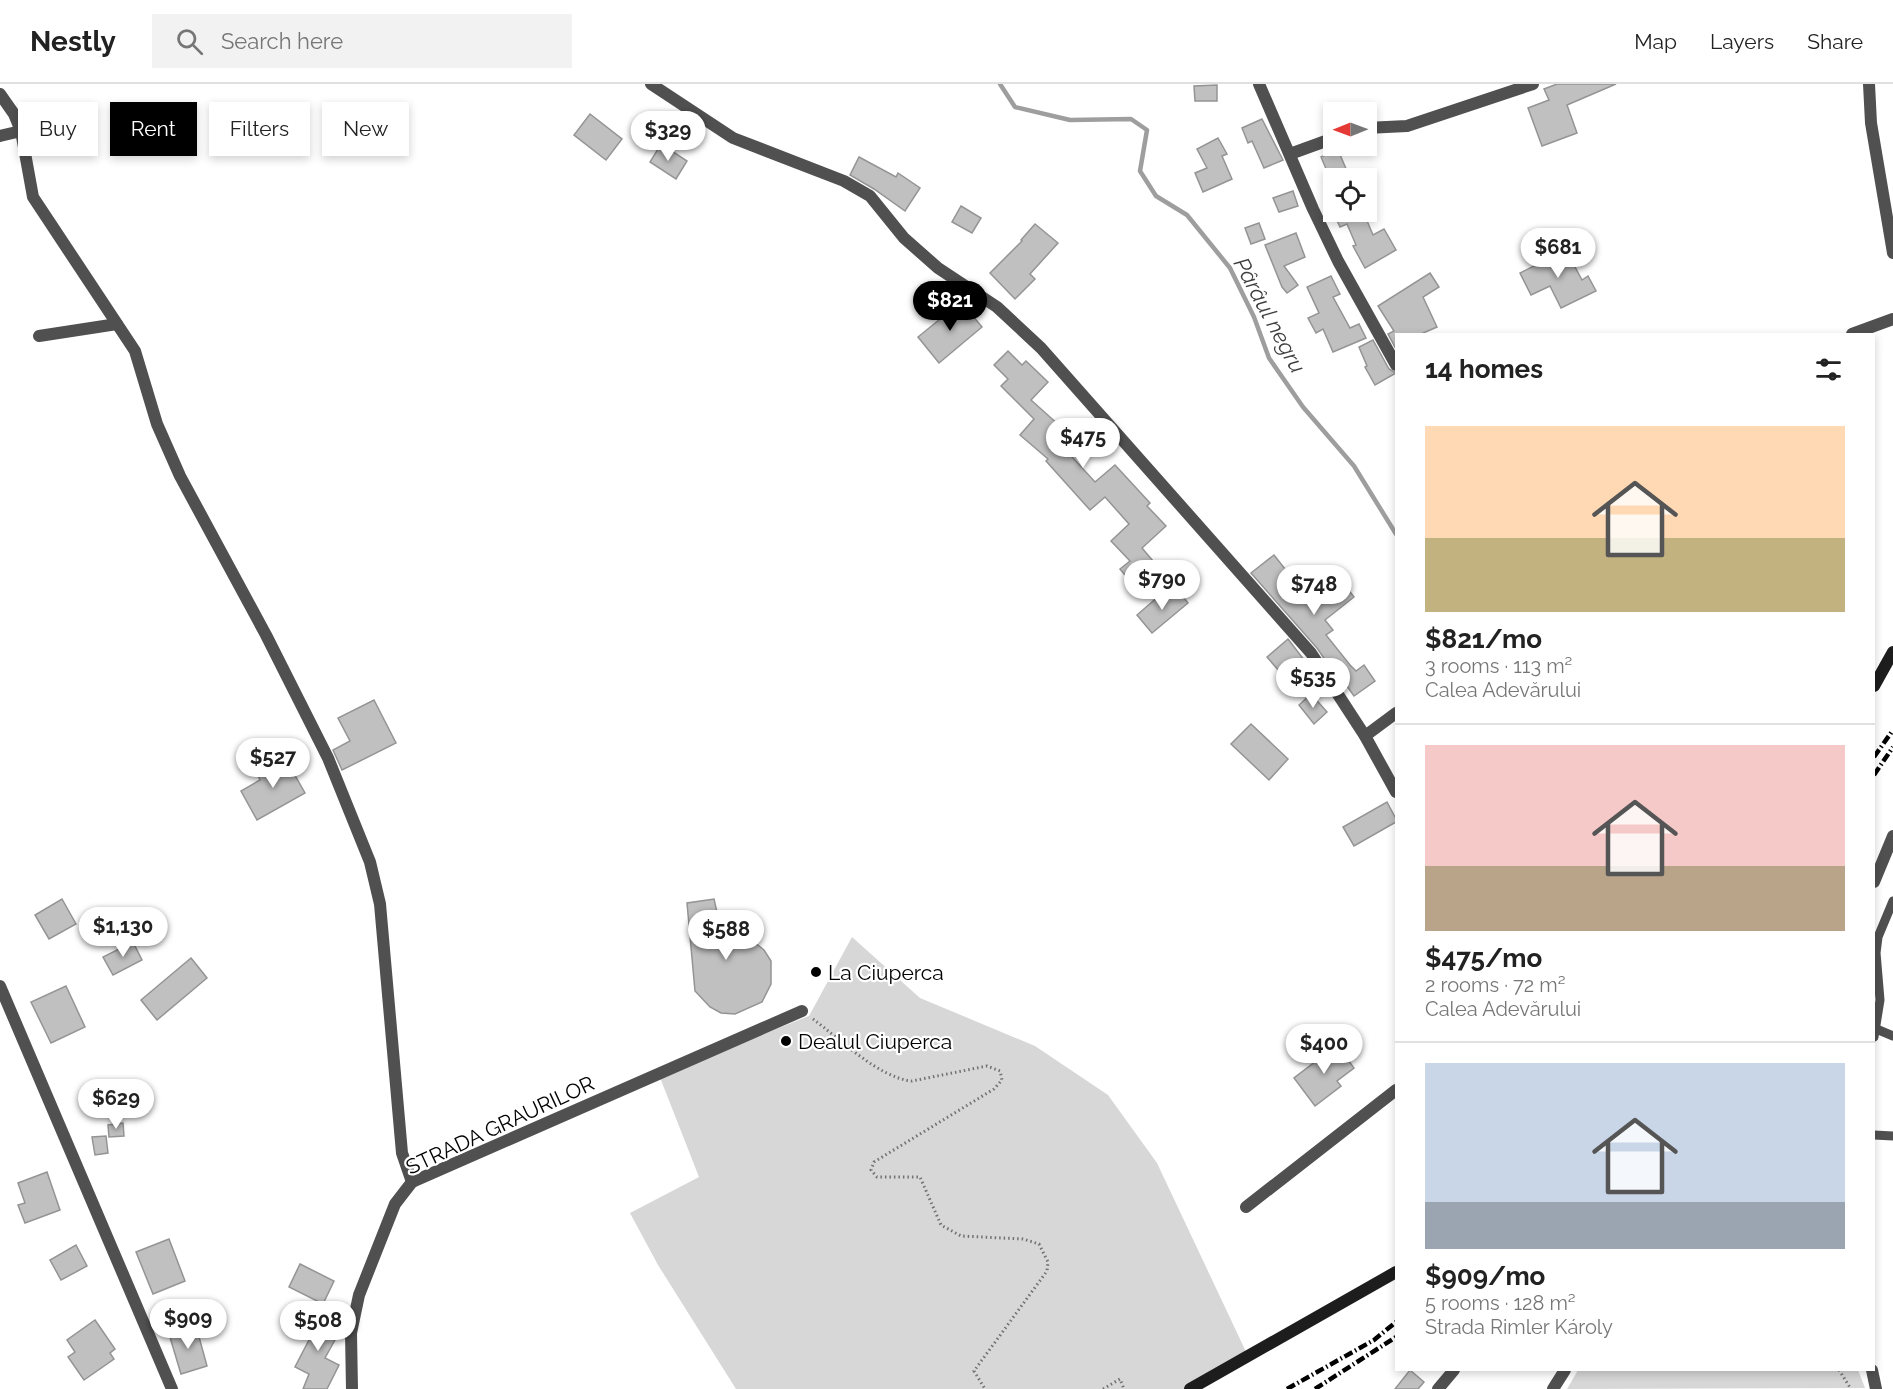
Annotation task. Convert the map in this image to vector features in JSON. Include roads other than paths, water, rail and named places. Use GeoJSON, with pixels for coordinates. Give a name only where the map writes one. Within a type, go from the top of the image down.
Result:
{"type":"FeatureCollection","features":[{"type":"Feature","properties":{"kind":"main road"},"geometry":{"type":"LineString","coordinates":[[1875,684],[1893,652]]}},
{"type":"Feature","properties":{"kind":"main road"},"geometry":{"type":"LineString","coordinates":[[1190,1389],[1395,1273]]}},
{"type":"Feature","properties":{"kind":"street"},"geometry":{"type":"LineString","coordinates":[[651,84],[733,138],[844,181],[870,196],[904,238],[938,268],[998,307],[1041,348],[1311,653],[1365,736],[1395,790]]}},
{"type":"Feature","properties":{"kind":"street"},"geometry":{"type":"LineString","coordinates":[[1260,84],[1338,261],[1395,363]]}},
{"type":"Feature","properties":{"kind":"street"},"geometry":{"type":"LineString","coordinates":[[1377,127],[1407,126],[1533,84]]}},
{"type":"Feature","properties":{"kind":"street"},"geometry":{"type":"LineString","coordinates":[[1869,84],[1871,123],[1893,253]]}},
{"type":"Feature","properties":{"kind":"street"},"geometry":{"type":"LineString","coordinates":[[0,94],[18,124]]}},
{"type":"Feature","properties":{"kind":"street"},"geometry":{"type":"LineString","coordinates":[[0,135],[18,132]]}},
{"type":"Feature","properties":{"kind":"street"},"geometry":{"type":"LineString","coordinates":[[1290,154],[1323,142]]}},
{"type":"Feature","properties":{"kind":"street"},"geometry":{"type":"LineString","coordinates":[[26,156],[33,197],[135,351],[157,424],[180,476],[266,635],[328,758],[370,862],[380,904],[402,1153],[412,1182]]}},
{"type":"Feature","properties":{"kind":"street"},"geometry":{"type":"LineString","coordinates":[[1855,333],[1893,319]]}},
{"type":"Feature","properties":{"kind":"street"},"geometry":{"type":"LineString","coordinates":[[39,336],[117,324]]}},
{"type":"Feature","properties":{"kind":"street"},"geometry":{"type":"LineString","coordinates":[[1365,736],[1392,717]]}},
{"type":"Feature","properties":{"kind":"street"},"geometry":{"type":"LineString","coordinates":[[1875,880],[1893,836]]}},
{"type":"Feature","properties":{"kind":"street"},"geometry":{"type":"LineString","coordinates":[[2,994],[172,1389]]}},
{"type":"Feature","properties":{"kind":"street","name":"STRADA GRAURILOR"},"geometry":{"type":"LineString","coordinates":[[352,1389],[351,1334],[359,1295],[395,1204],[412,1182],[802,1011]]}},
{"type":"Feature","properties":{"kind":"street"},"geometry":{"type":"LineString","coordinates":[[1246,1207],[1395,1091]]}},
{"type":"Feature","properties":{"kind":"street"},"geometry":{"type":"LineString","coordinates":[[1438,1389],[1453,1371]]}},
{"type":"Feature","properties":{"kind":"street"},"geometry":{"type":"LineString","coordinates":[[1553,1389],[1564,1371]]}},
{"type":"Feature","properties":{"kind":"street"},"geometry":{"type":"LineString","coordinates":[[1872,1371],[1876,1389]]}},
{"type":"Feature","properties":{"kind":"lane"},"geometry":{"type":"LineString","coordinates":[[1875,1026],[1880,1000],[1876,953],[1878,937],[1893,901]]}},
{"type":"Feature","properties":{"kind":"lane"},"geometry":{"type":"LineString","coordinates":[[1875,1031],[1893,1036]]}},
{"type":"Feature","properties":{"kind":"lane"},"geometry":{"type":"LineString","coordinates":[[1875,1135],[1893,1136]]}},
{"type":"Feature","properties":{"kind":"waterway","name":"Pârâul negru"},"geometry":{"type":"LineString","coordinates":[[1000,84],[1015,107],[1070,120],[1131,119],[1147,130],[1140,171],[1156,196],[1187,215],[1230,268],[1254,317],[1269,358],[1303,407],[1354,466],[1395,532]]}},
{"type":"Feature","properties":{"kind":"railway"},"geometry":{"type":"LineString","coordinates":[[1875,756],[1893,730]]}},
{"type":"Feature","properties":{"kind":"railway"},"geometry":{"type":"LineString","coordinates":[[1875,774],[1893,747]]}},
{"type":"Feature","properties":{"kind":"railway"},"geometry":{"type":"LineString","coordinates":[[1287,1389],[1374,1340],[1395,1323]]}},
{"type":"Feature","properties":{"kind":"railway"},"geometry":{"type":"LineString","coordinates":[[1315,1389],[1395,1338]]}},
{"type":"Feature","properties":{"kind":"place","name":"La Ciuperca"},"geometry":{"type":"Point","coordinates":[816,972]}},
{"type":"Feature","properties":{"kind":"place","name":"Dealul Ciuperca"},"geometry":{"type":"Point","coordinates":[786,1041]}}]}
